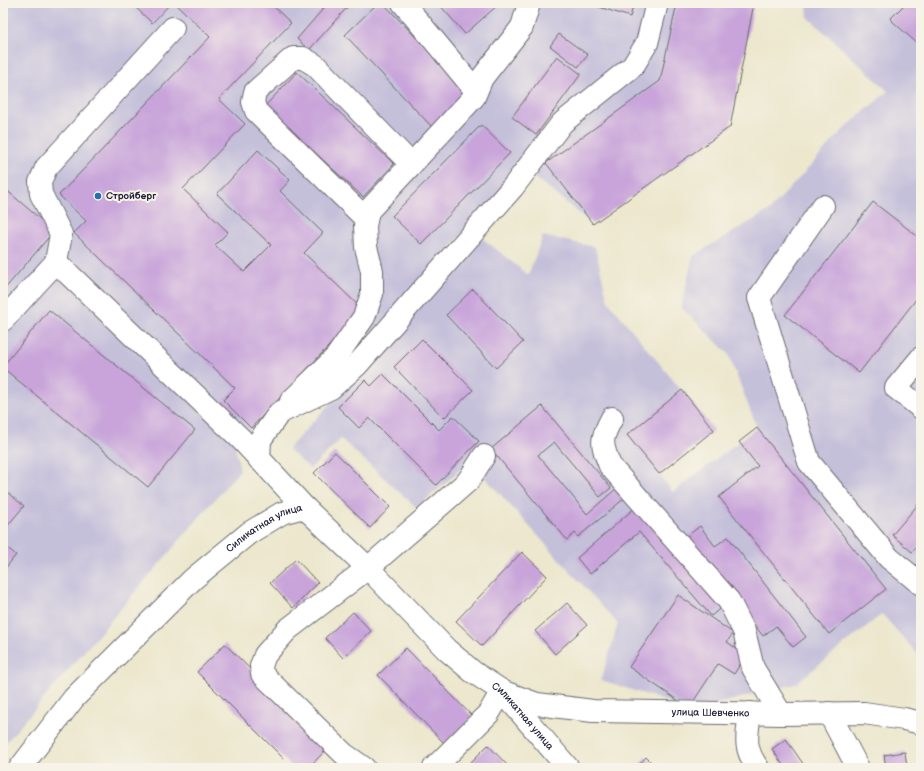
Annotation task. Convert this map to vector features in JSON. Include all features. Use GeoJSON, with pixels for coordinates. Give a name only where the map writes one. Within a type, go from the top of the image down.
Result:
{"type":"FeatureCollection","features":[{"type":"Feature","properties":{"kind":"street"},"geometry":{"type":"LineString","coordinates":[[403,3],[476,91]]}},
{"type":"Feature","properties":{"kind":"street"},"geometry":{"type":"LineString","coordinates":[[259,459],[260,440],[279,413],[336,356],[364,316],[372,294],[372,271],[366,247],[365,226],[368,211],[474,97],[482,78],[522,27],[528,7],[527,3]]}},
{"type":"Feature","properties":{"kind":"street"},"geometry":{"type":"LineString","coordinates":[[279,413],[331,388],[357,365],[513,187],[562,123],[633,66],[647,43],[657,3]]}},
{"type":"Feature","properties":{"kind":"street"},"geometry":{"type":"LineString","coordinates":[[3,320],[56,262],[61,234],[41,194],[40,182],[46,168],[173,28]]}},
{"type":"Feature","properties":{"kind":"street"},"geometry":{"type":"LineString","coordinates":[[366,219],[256,111],[253,102],[255,92],[292,58],[303,58],[315,65],[411,164]]}},
{"type":"Feature","properties":{"kind":"street"},"geometry":{"type":"LineString","coordinates":[[823,206],[759,298],[808,462],[889,558],[921,584]]}},
{"type":"Feature","properties":{"kind":"street"},"geometry":{"type":"LineString","coordinates":[[56,262],[240,439],[304,507]]}},
{"type":"Feature","properties":{"kind":"street"},"geometry":{"type":"LineString","coordinates":[[921,358],[896,388],[921,408]]}},
{"type":"Feature","properties":{"kind":"street"},"geometry":{"type":"LineString","coordinates":[[612,418],[605,432],[603,447],[610,466],[729,601],[744,631],[753,668],[781,714]]}},
{"type":"Feature","properties":{"kind":"street"},"geometry":{"type":"LineString","coordinates":[[364,768],[341,761],[262,674],[261,666],[265,655],[287,630],[368,568],[468,480],[484,456]]}},
{"type":"Feature","properties":{"kind":"street","name":"Силикатная улица"},"geometry":{"type":"LineString","coordinates":[[20,768],[74,698],[193,579],[249,533],[282,513],[304,507],[368,568],[447,650],[473,672],[502,691],[568,768]]}},
{"type":"Feature","properties":{"kind":"street"},"geometry":{"type":"LineString","coordinates":[[434,768],[438,762],[489,713],[502,691]]}},
{"type":"Feature","properties":{"kind":"street","name":"улица Шевченко"},"geometry":{"type":"LineString","coordinates":[[502,691],[537,704],[593,711],[781,714],[864,713],[904,718],[921,723]]}},
{"type":"Feature","properties":{"kind":"street"},"geometry":{"type":"LineString","coordinates":[[750,713],[747,743],[751,765]]}},
{"type":"Feature","properties":{"kind":"street"},"geometry":{"type":"LineString","coordinates":[[829,713],[858,768]]}},
{"type":"Feature","properties":{"kind":"shaded area"},"geometry":{"type":"Polygon","coordinates":[[[3,3],[754,3],[730,127],[593,224],[523,168],[344,364],[327,348],[241,439],[235,447],[240,470],[3,746],[3,3]]]}},
{"type":"Feature","properties":{"kind":"shaded area"},"geometry":{"type":"Polygon","coordinates":[[[807,3],[921,3],[921,658],[882,614],[795,684],[693,710],[601,680],[618,624],[470,461],[417,508],[341,439],[310,469],[288,449],[482,238],[528,275],[543,236],[595,247],[608,301],[714,430],[659,474],[673,492],[757,428],[728,353],[681,307],[693,256],[770,210],[844,129],[888,91],[808,17],[807,3]]]}},
{"type":"Feature","properties":{"kind":"building"},"geometry":{"type":"Polygon","coordinates":[[[131,3],[171,3],[152,23],[131,3]]]}},
{"type":"Feature","properties":{"kind":"building"},"geometry":{"type":"Polygon","coordinates":[[[175,3],[270,3],[291,23],[219,99],[245,124],[183,189],[228,232],[215,245],[244,272],[271,245],[217,194],[258,150],[290,180],[280,191],[323,233],[304,253],[363,310],[251,428],[223,400],[235,388],[74,233],[86,221],[59,195],[210,37],[175,3]]]}},
{"type":"Feature","properties":{"kind":"building"},"geometry":{"type":"Polygon","coordinates":[[[328,3],[351,3],[309,50],[297,39],[328,3]]]}},
{"type":"Feature","properties":{"kind":"building"},"geometry":{"type":"Polygon","coordinates":[[[378,3],[383,3],[468,92],[432,127],[345,35],[378,3]]]}},
{"type":"Feature","properties":{"kind":"building"},"geometry":{"type":"Polygon","coordinates":[[[438,3],[500,3],[465,34],[438,3]]]}},
{"type":"Feature","properties":{"kind":"building"},"geometry":{"type":"Polygon","coordinates":[[[590,3],[634,3],[630,17],[590,3]]]}},
{"type":"Feature","properties":{"kind":"building"},"geometry":{"type":"Polygon","coordinates":[[[677,3],[754,3],[730,127],[593,224],[546,163],[660,81],[677,3]]]}},
{"type":"Feature","properties":{"kind":"building"},"geometry":{"type":"Polygon","coordinates":[[[902,3],[921,3],[921,47],[890,19],[904,5],[902,3]]]}},
{"type":"Feature","properties":{"kind":"building"},"geometry":{"type":"Polygon","coordinates":[[[559,34],[588,55],[578,67],[550,46],[559,34]]]}},
{"type":"Feature","properties":{"kind":"building"},"geometry":{"type":"Polygon","coordinates":[[[557,56],[581,74],[536,135],[512,117],[557,56]]]}},
{"type":"Feature","properties":{"kind":"building"},"geometry":{"type":"Polygon","coordinates":[[[297,72],[394,164],[363,197],[265,106],[297,72]]]}},
{"type":"Feature","properties":{"kind":"building"},"geometry":{"type":"Polygon","coordinates":[[[481,125],[510,153],[421,244],[392,216],[481,125]]]}},
{"type":"Feature","properties":{"kind":"building"},"geometry":{"type":"Polygon","coordinates":[[[3,187],[54,231],[3,291],[3,187]]]}},
{"type":"Feature","properties":{"kind":"building"},"geometry":{"type":"Polygon","coordinates":[[[873,202],[921,239],[921,293],[859,373],[785,315],[873,202]]]}},
{"type":"Feature","properties":{"kind":"building"},"geometry":{"type":"Polygon","coordinates":[[[473,289],[523,342],[496,368],[446,315],[473,289]]]}},
{"type":"Feature","properties":{"kind":"building"},"geometry":{"type":"Polygon","coordinates":[[[49,310],[195,430],[148,487],[3,368],[3,366],[49,310]]]}},
{"type":"Feature","properties":{"kind":"building"},"geometry":{"type":"Polygon","coordinates":[[[422,339],[473,390],[444,418],[394,367],[422,339]]]}},
{"type":"Feature","properties":{"kind":"building"},"geometry":{"type":"Polygon","coordinates":[[[383,374],[439,430],[453,416],[479,441],[436,485],[369,418],[359,428],[338,407],[365,380],[371,386],[383,374]]]}},
{"type":"Feature","properties":{"kind":"building"},"geometry":{"type":"Polygon","coordinates":[[[682,390],[714,430],[659,474],[627,435],[682,390]]]}},
{"type":"Feature","properties":{"kind":"building"},"geometry":{"type":"Polygon","coordinates":[[[542,406],[611,488],[600,497],[554,442],[538,455],[587,514],[617,488],[625,498],[578,537],[575,533],[567,540],[491,449],[542,406]]]}},
{"type":"Feature","properties":{"kind":"building"},"geometry":{"type":"Polygon","coordinates":[[[757,428],[886,589],[829,634],[719,497],[758,466],[739,442],[757,428]]]}},
{"type":"Feature","properties":{"kind":"building"},"geometry":{"type":"Polygon","coordinates":[[[335,452],[390,507],[370,528],[314,473],[335,452]]]}},
{"type":"Feature","properties":{"kind":"building"},"geometry":{"type":"Polygon","coordinates":[[[3,489],[24,506],[3,531],[3,489]]]}},
{"type":"Feature","properties":{"kind":"building"},"geometry":{"type":"Polygon","coordinates":[[[921,501],[921,542],[912,552],[892,535],[921,501]]]}},
{"type":"Feature","properties":{"kind":"building"},"geometry":{"type":"Polygon","coordinates":[[[637,506],[723,606],[711,616],[639,532],[590,574],[577,558],[637,506]]]}},
{"type":"Feature","properties":{"kind":"building"},"geometry":{"type":"Polygon","coordinates":[[[700,526],[715,546],[728,537],[806,637],[793,647],[776,626],[763,636],[686,537],[700,526]]]}},
{"type":"Feature","properties":{"kind":"building"},"geometry":{"type":"Polygon","coordinates":[[[3,544],[16,555],[3,571],[3,544]]]}},
{"type":"Feature","properties":{"kind":"building"},"geometry":{"type":"Polygon","coordinates":[[[522,552],[547,576],[482,646],[456,621],[522,552]]]}},
{"type":"Feature","properties":{"kind":"building"},"geometry":{"type":"Polygon","coordinates":[[[296,559],[318,583],[293,608],[270,583],[296,559]]]}},
{"type":"Feature","properties":{"kind":"building"},"geometry":{"type":"Polygon","coordinates":[[[678,595],[733,633],[727,642],[746,655],[734,674],[718,664],[689,708],[629,667],[678,595]]]}},
{"type":"Feature","properties":{"kind":"building"},"geometry":{"type":"Polygon","coordinates":[[[567,603],[587,625],[555,654],[535,631],[567,603]]]}},
{"type":"Feature","properties":{"kind":"building"},"geometry":{"type":"Polygon","coordinates":[[[353,612],[371,631],[343,658],[325,638],[353,612]]]}},
{"type":"Feature","properties":{"kind":"building"},"geometry":{"type":"Polygon","coordinates":[[[225,644],[329,747],[308,768],[293,768],[197,672],[225,644]]]}},
{"type":"Feature","properties":{"kind":"building"},"geometry":{"type":"Polygon","coordinates":[[[406,648],[473,717],[445,744],[378,675],[406,648]]]}},
{"type":"Feature","properties":{"kind":"building"},"geometry":{"type":"Polygon","coordinates":[[[786,739],[806,768],[785,768],[772,749],[786,739]]]}},
{"type":"Feature","properties":{"kind":"building"},"geometry":{"type":"Polygon","coordinates":[[[488,745],[510,768],[466,767],[488,745]]]}},
{"type":"Feature","properties":{"kind":"building"},"geometry":{"type":"Polygon","coordinates":[[[905,752],[907,768],[886,768],[884,755],[905,752]]]}},
{"type":"Feature","properties":{"kind":"building"},"geometry":{"type":"Polygon","coordinates":[[[646,757],[657,768],[636,768],[646,757]]]}},
{"type":"Feature","properties":{"kind":"place","name":"Стройберг"},"geometry":{"type":"Point","coordinates":[98,196]}}]}
